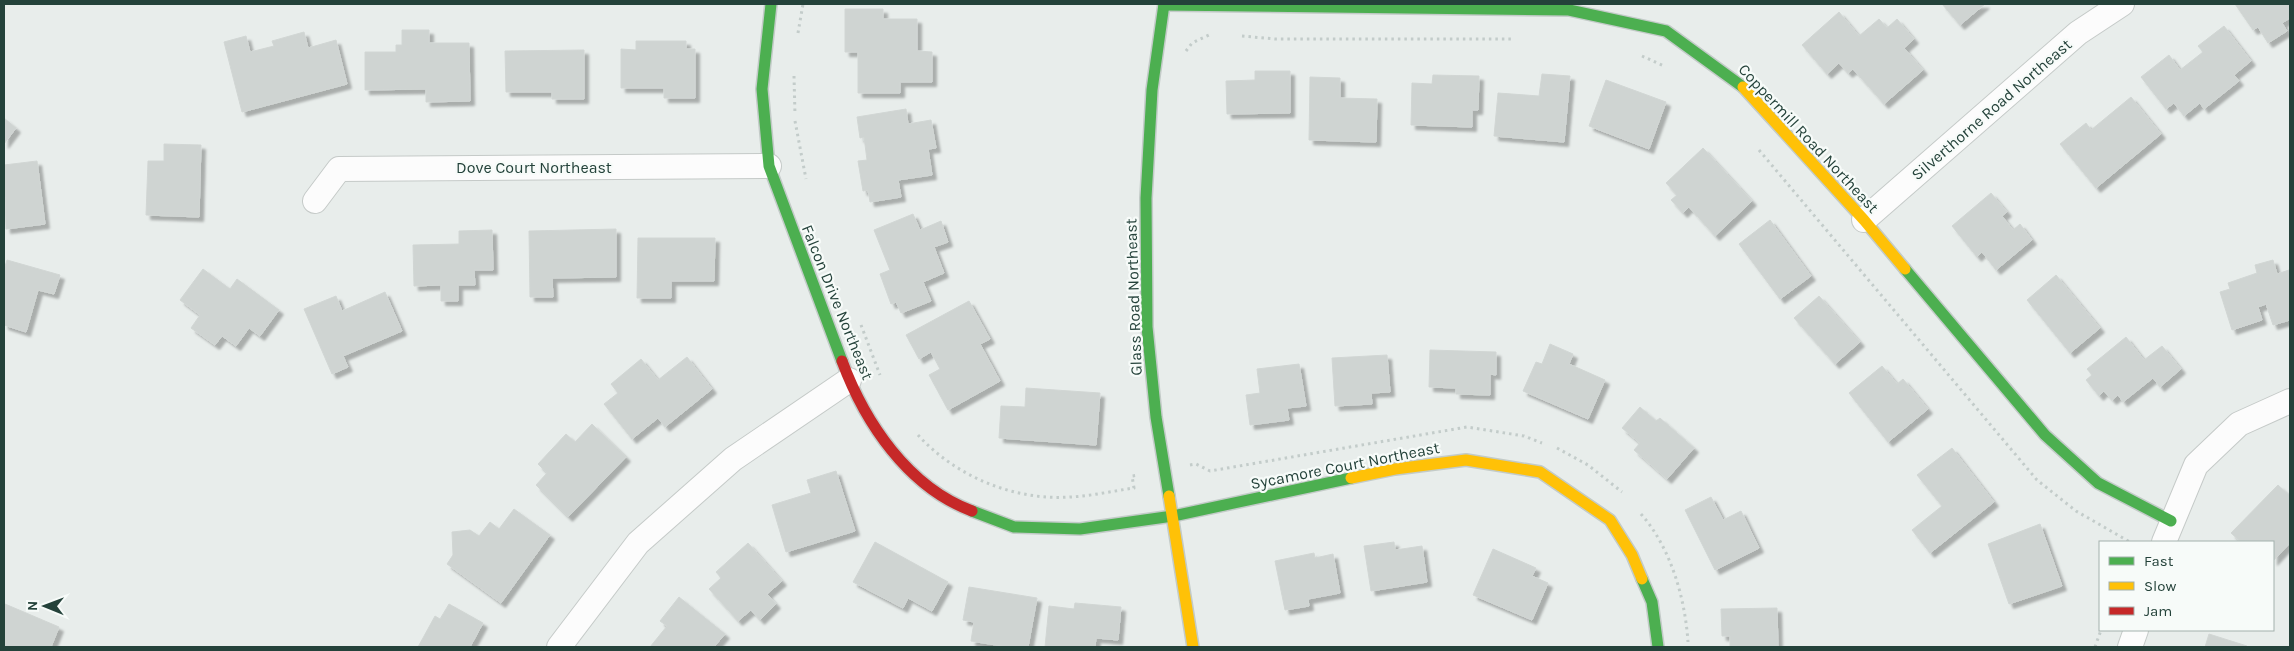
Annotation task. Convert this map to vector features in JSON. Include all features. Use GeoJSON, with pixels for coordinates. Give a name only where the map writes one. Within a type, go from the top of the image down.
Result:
{"type":"FeatureCollection","features":[{"type":"Feature","properties":{"kind":"street","name":"Falcon Drive Northeast"},"geometry":{"type":"LineString","coordinates":[[771,4],[762,89],[769,166],[849,380],[883,440],[914,476],[961,507],[1014,527],[1080,529],[1173,516]]}},
{"type":"Feature","properties":{"kind":"street","name":"Coppermill Road Northeast"},"geometry":{"type":"LineString","coordinates":[[1164,4],[1569,7],[1666,31],[1738,81],[1864,220],[2044,435],[2098,484],[2168,531]]}},
{"type":"Feature","properties":{"kind":"street","name":"Glass Road Northeast"},"geometry":{"type":"LineString","coordinates":[[1164,4],[1152,90],[1146,198],[1147,327],[1156,418],[1193,647]]}},
{"type":"Feature","properties":{"kind":"street","name":"Silverthorne Road Northeast"},"geometry":{"type":"LineString","coordinates":[[1864,220],[2078,33],[2122,4]]}},
{"type":"Feature","properties":{"kind":"street","name":"Dove Court Northeast"},"geometry":{"type":"LineString","coordinates":[[314,201],[339,169],[769,166]]}},
{"type":"Feature","properties":{"kind":"street"},"geometry":{"type":"LineString","coordinates":[[559,647],[638,543],[733,459],[849,380]]}},
{"type":"Feature","properties":{"kind":"street"},"geometry":{"type":"LineString","coordinates":[[2168,531],[2196,465],[2239,424],[2290,401]]}},
{"type":"Feature","properties":{"kind":"street","name":"Sycamore Court Northeast"},"geometry":{"type":"LineString","coordinates":[[1173,516],[1395,469],[1466,460],[1540,472],[1610,520],[1632,555],[1652,602],[1658,647]]}},
{"type":"Feature","properties":{"kind":"street"},"geometry":{"type":"LineString","coordinates":[[2130,647],[2136,631]]}},
{"type":"Feature","properties":{"kind":"path"},"geometry":{"type":"LineString","coordinates":[[797,39],[803,4]]}},
{"type":"Feature","properties":{"kind":"path"},"geometry":{"type":"LineString","coordinates":[[1183,56],[1192,43],[1206,35],[1216,34]]}},
{"type":"Feature","properties":{"kind":"path"},"geometry":{"type":"LineString","coordinates":[[1234,34],[1275,38],[1516,40]]}},
{"type":"Feature","properties":{"kind":"path"},"geometry":{"type":"LineString","coordinates":[[1640,55],[1670,69]]}},
{"type":"Feature","properties":{"kind":"path"},"geometry":{"type":"LineString","coordinates":[[794,74],[798,143],[807,183]]}},
{"type":"Feature","properties":{"kind":"path"},"geometry":{"type":"LineString","coordinates":[[1757,147],[2037,480],[2076,511],[2128,541]]}},
{"type":"Feature","properties":{"kind":"path"},"geometry":{"type":"LineString","coordinates":[[860,324],[881,376]]}},
{"type":"Feature","properties":{"kind":"path"},"geometry":{"type":"LineString","coordinates":[[912,428],[939,453],[970,474],[1000,487],[1036,496],[1070,497],[1134,488],[1132,476],[1146,474]]}},
{"type":"Feature","properties":{"kind":"path"},"geometry":{"type":"LineString","coordinates":[[1185,466],[1196,464],[1210,471],[1296,455]]}},
{"type":"Feature","properties":{"kind":"path"},"geometry":{"type":"LineString","coordinates":[[1189,456],[1193,474]]}},
{"type":"Feature","properties":{"kind":"path"},"geometry":{"type":"LineString","coordinates":[[2095,647],[2101,631]]}},
{"type":"Feature","properties":{"kind":"building"},"geometry":{"type":"Polygon","coordinates":[[[1942,4],[1985,4],[1960,25],[1942,4]]]}},
{"type":"Feature","properties":{"kind":"building"},"geometry":{"type":"Polygon","coordinates":[[[2235,4],[2290,4],[2290,18],[2282,23],[2287,31],[2268,43],[2258,27],[2253,30],[2235,4]]]}},
{"type":"Feature","properties":{"kind":"building"},"geometry":{"type":"Polygon","coordinates":[[[845,9],[883,9],[883,19],[917,19],[917,51],[932,52],[932,82],[900,82],[900,93],[858,93],[858,52],[845,52],[845,9]]]}},
{"type":"Feature","properties":{"kind":"building"},"geometry":{"type":"Polygon","coordinates":[[[1839,12],[1859,36],[1879,19],[1887,28],[1897,19],[1914,39],[1904,48],[1923,70],[1884,104],[1853,69],[1848,73],[1839,63],[1827,74],[1802,45],[1839,12]]]}},
{"type":"Feature","properties":{"kind":"building"},"geometry":{"type":"Polygon","coordinates":[[[2224,26],[2251,61],[2234,75],[2239,81],[2204,109],[2200,103],[2184,116],[2174,103],[2166,109],[2141,77],[2169,55],[2180,70],[2203,52],[2198,46],[2224,26]]]}},
{"type":"Feature","properties":{"kind":"building"},"geometry":{"type":"Polygon","coordinates":[[[402,30],[429,30],[429,43],[469,43],[470,101],[426,102],[426,89],[365,90],[365,52],[396,52],[396,45],[402,45],[402,30]]]}},
{"type":"Feature","properties":{"kind":"building"},"geometry":{"type":"Polygon","coordinates":[[[304,32],[308,48],[336,40],[347,84],[242,112],[224,42],[246,36],[250,52],[274,46],[272,41],[304,32]]]}},
{"type":"Feature","properties":{"kind":"building"},"geometry":{"type":"Polygon","coordinates":[[[636,41],[686,41],[686,49],[695,49],[695,98],[664,98],[664,88],[621,88],[621,49],[636,50],[636,41]]]}},
{"type":"Feature","properties":{"kind":"building"},"geometry":{"type":"Polygon","coordinates":[[[584,50],[584,99],[552,99],[552,92],[506,92],[505,51],[584,50]]]}},
{"type":"Feature","properties":{"kind":"building"},"geometry":{"type":"Polygon","coordinates":[[[1255,71],[1290,71],[1290,113],[1227,114],[1226,81],[1255,80],[1255,71]]]}},
{"type":"Feature","properties":{"kind":"building"},"geometry":{"type":"Polygon","coordinates":[[[1542,74],[1570,76],[1564,142],[1494,136],[1498,93],[1539,96],[1542,74]]]}},
{"type":"Feature","properties":{"kind":"building"},"geometry":{"type":"Polygon","coordinates":[[[1433,75],[1479,76],[1478,110],[1472,110],[1472,127],[1411,125],[1412,83],[1432,84],[1433,75]]]}},
{"type":"Feature","properties":{"kind":"building"},"geometry":{"type":"Polygon","coordinates":[[[1310,77],[1340,78],[1340,98],[1377,99],[1376,142],[1309,140],[1310,77]]]}},
{"type":"Feature","properties":{"kind":"building"},"geometry":{"type":"Polygon","coordinates":[[[1606,80],[1666,102],[1649,149],[1589,126],[1606,80]]]}},
{"type":"Feature","properties":{"kind":"building"},"geometry":{"type":"Polygon","coordinates":[[[2131,97],[2161,134],[2096,188],[2060,144],[2086,123],[2091,130],[2131,97]]]}},
{"type":"Feature","properties":{"kind":"building"},"geometry":{"type":"Polygon","coordinates":[[[906,109],[908,124],[931,120],[936,148],[928,149],[932,175],[898,180],[901,197],[870,202],[868,190],[863,191],[858,161],[867,160],[864,137],[860,138],[857,117],[906,109]]]}},
{"type":"Feature","properties":{"kind":"building"},"geometry":{"type":"Polygon","coordinates":[[[4,118],[16,128],[4,144],[4,118]]]}},
{"type":"Feature","properties":{"kind":"building"},"geometry":{"type":"Polygon","coordinates":[[[164,144],[201,145],[199,217],[146,215],[148,161],[164,161],[164,144]]]}},
{"type":"Feature","properties":{"kind":"building"},"geometry":{"type":"Polygon","coordinates":[[[1703,148],[1752,201],[1715,236],[1689,207],[1683,213],[1671,200],[1677,195],[1666,183],[1703,148]]]}},
{"type":"Feature","properties":{"kind":"building"},"geometry":{"type":"Polygon","coordinates":[[[37,161],[45,224],[6,229],[4,165],[37,161]]]}},
{"type":"Feature","properties":{"kind":"building"},"geometry":{"type":"Polygon","coordinates":[[[1991,193],[2007,212],[2002,216],[2013,230],[2020,224],[2032,240],[1996,270],[1982,252],[1977,257],[1952,226],[1991,193]]]}},
{"type":"Feature","properties":{"kind":"building"},"geometry":{"type":"Polygon","coordinates":[[[913,214],[920,230],[941,221],[948,242],[934,247],[944,273],[923,282],[931,301],[901,313],[896,302],[891,304],[880,274],[890,270],[874,230],[913,214]]]}},
{"type":"Feature","properties":{"kind":"building"},"geometry":{"type":"Polygon","coordinates":[[[1770,220],[1811,276],[1780,299],[1739,244],[1770,220]]]}},
{"type":"Feature","properties":{"kind":"building"},"geometry":{"type":"Polygon","coordinates":[[[616,229],[616,277],[552,278],[553,297],[530,297],[529,231],[616,229]]]}},
{"type":"Feature","properties":{"kind":"building"},"geometry":{"type":"Polygon","coordinates":[[[492,230],[493,270],[474,270],[475,285],[458,285],[458,301],[441,301],[441,285],[414,286],[413,245],[459,244],[459,231],[492,230]]]}},
{"type":"Feature","properties":{"kind":"building"},"geometry":{"type":"Polygon","coordinates":[[[638,238],[715,238],[714,281],[671,281],[671,298],[637,298],[638,238]]]}},
{"type":"Feature","properties":{"kind":"building"},"geometry":{"type":"Polygon","coordinates":[[[7,260],[60,275],[54,294],[38,290],[26,332],[4,325],[4,270],[7,260]]]}},
{"type":"Feature","properties":{"kind":"building"},"geometry":{"type":"Polygon","coordinates":[[[2273,260],[2277,274],[2289,270],[2290,320],[2273,325],[2266,304],[2258,307],[2262,320],[2232,330],[2220,292],[2230,289],[2228,283],[2257,273],[2255,265],[2273,260]]]}},
{"type":"Feature","properties":{"kind":"building"},"geometry":{"type":"Polygon","coordinates":[[[203,269],[230,289],[237,279],[279,310],[260,336],[249,328],[236,346],[222,336],[215,345],[191,328],[200,315],[180,300],[203,269]]]}},
{"type":"Feature","properties":{"kind":"building"},"geometry":{"type":"Polygon","coordinates":[[[2056,275],[2100,328],[2070,353],[2027,300],[2056,275]]]}},
{"type":"Feature","properties":{"kind":"building"},"geometry":{"type":"Polygon","coordinates":[[[385,292],[402,331],[343,356],[348,367],[332,374],[304,309],[336,296],[342,311],[385,292]]]}},
{"type":"Feature","properties":{"kind":"building"},"geometry":{"type":"Polygon","coordinates":[[[1819,296],[1860,342],[1835,364],[1794,318],[1819,296]]]}},
{"type":"Feature","properties":{"kind":"building"},"geometry":{"type":"Polygon","coordinates":[[[969,301],[990,339],[980,344],[1000,381],[948,410],[929,375],[940,369],[931,352],[919,359],[906,335],[969,301]]]}},
{"type":"Feature","properties":{"kind":"building"},"geometry":{"type":"Polygon","coordinates":[[[2126,337],[2144,360],[2162,346],[2181,369],[2160,387],[2153,378],[2123,402],[2118,395],[2112,400],[2104,391],[2099,396],[2086,380],[2092,375],[2087,369],[2126,337]]]}},
{"type":"Feature","properties":{"kind":"building"},"geometry":{"type":"Polygon","coordinates":[[[1550,344],[1573,354],[1569,364],[1605,380],[1588,419],[1523,391],[1536,362],[1542,364],[1550,344]]]}},
{"type":"Feature","properties":{"kind":"building"},"geometry":{"type":"Polygon","coordinates":[[[1430,350],[1496,352],[1496,375],[1490,374],[1490,395],[1456,394],[1456,388],[1429,387],[1430,350]]]}},
{"type":"Feature","properties":{"kind":"building"},"geometry":{"type":"Polygon","coordinates":[[[1387,355],[1390,392],[1371,393],[1372,404],[1335,406],[1332,358],[1387,355]]]}},
{"type":"Feature","properties":{"kind":"building"},"geometry":{"type":"Polygon","coordinates":[[[687,357],[712,389],[665,427],[658,418],[632,439],[604,404],[618,393],[611,384],[641,359],[658,380],[687,357]]]}},
{"type":"Feature","properties":{"kind":"building"},"geometry":{"type":"Polygon","coordinates":[[[1299,364],[1306,406],[1287,408],[1289,420],[1250,425],[1246,395],[1260,393],[1257,369],[1299,364]]]}},
{"type":"Feature","properties":{"kind":"building"},"geometry":{"type":"Polygon","coordinates":[[[1882,366],[1897,384],[1903,379],[1928,409],[1888,442],[1849,393],[1882,366]]]}},
{"type":"Feature","properties":{"kind":"building"},"geometry":{"type":"Polygon","coordinates":[[[1026,388],[1100,393],[1096,445],[999,438],[1001,406],[1025,407],[1026,388]]]}},
{"type":"Feature","properties":{"kind":"building"},"geometry":{"type":"Polygon","coordinates":[[[1640,407],[1656,421],[1660,418],[1694,448],[1667,479],[1634,450],[1640,443],[1622,428],[1640,407]]]}},
{"type":"Feature","properties":{"kind":"building"},"geometry":{"type":"Polygon","coordinates":[[[592,424],[626,457],[568,517],[536,485],[547,473],[538,464],[566,434],[575,442],[592,424]]]}},
{"type":"Feature","properties":{"kind":"building"},"geometry":{"type":"Polygon","coordinates":[[[1952,448],[1994,502],[1930,553],[1912,530],[1942,506],[1917,475],[1952,448]]]}},
{"type":"Feature","properties":{"kind":"building"},"geometry":{"type":"Polygon","coordinates":[[[836,471],[855,531],[786,552],[772,505],[811,493],[807,480],[836,471]]]}},
{"type":"Feature","properties":{"kind":"building"},"geometry":{"type":"Polygon","coordinates":[[[2278,485],[2290,496],[2290,543],[2274,560],[2274,541],[2240,541],[2231,533],[2278,485]]]}},
{"type":"Feature","properties":{"kind":"building"},"geometry":{"type":"Polygon","coordinates":[[[1711,497],[1723,520],[1741,511],[1759,548],[1715,570],[1685,510],[1711,497]]]}},
{"type":"Feature","properties":{"kind":"building"},"geometry":{"type":"Polygon","coordinates":[[[514,509],[550,535],[501,603],[447,564],[453,555],[452,532],[470,530],[479,536],[490,522],[499,529],[514,509]]]}},
{"type":"Feature","properties":{"kind":"building"},"geometry":{"type":"Polygon","coordinates":[[[2040,524],[2062,586],[2009,604],[1988,544],[2040,524]]]}},
{"type":"Feature","properties":{"kind":"building"},"geometry":{"type":"Polygon","coordinates":[[[875,542],[948,582],[932,611],[908,598],[903,608],[853,582],[875,542]]]}},
{"type":"Feature","properties":{"kind":"building"},"geometry":{"type":"Polygon","coordinates":[[[1394,542],[1395,550],[1422,546],[1427,582],[1371,591],[1364,546],[1394,542]]]}},
{"type":"Feature","properties":{"kind":"building"},"geometry":{"type":"Polygon","coordinates":[[[748,543],[782,581],[767,594],[776,604],[760,620],[751,610],[738,621],[709,589],[721,578],[716,572],[748,543]]]}},
{"type":"Feature","properties":{"kind":"building"},"geometry":{"type":"Polygon","coordinates":[[[1493,549],[1536,568],[1532,576],[1548,583],[1532,620],[1473,595],[1493,549]]]}},
{"type":"Feature","properties":{"kind":"building"},"geometry":{"type":"Polygon","coordinates":[[[1314,553],[1315,558],[1333,554],[1340,593],[1308,599],[1309,606],[1285,610],[1275,561],[1314,553]]]}},
{"type":"Feature","properties":{"kind":"building"},"geometry":{"type":"Polygon","coordinates":[[[969,587],[1037,598],[1028,647],[1008,647],[971,641],[974,622],[963,620],[969,587]]]}},
{"type":"Feature","properties":{"kind":"building"},"geometry":{"type":"Polygon","coordinates":[[[679,597],[725,634],[714,647],[650,647],[667,626],[660,621],[679,597]]]}},
{"type":"Feature","properties":{"kind":"building"},"geometry":{"type":"Polygon","coordinates":[[[1075,603],[1121,607],[1118,640],[1096,638],[1095,647],[1045,647],[1049,606],[1074,609],[1075,603]]]}},
{"type":"Feature","properties":{"kind":"building"},"geometry":{"type":"Polygon","coordinates":[[[5,604],[59,627],[51,647],[4,647],[5,604]]]}},
{"type":"Feature","properties":{"kind":"building"},"geometry":{"type":"Polygon","coordinates":[[[449,604],[483,623],[470,647],[418,647],[435,616],[440,619],[449,604]]]}},
{"type":"Feature","properties":{"kind":"building"},"geometry":{"type":"Polygon","coordinates":[[[1777,608],[1778,647],[1730,647],[1730,636],[1722,636],[1721,609],[1777,608]]]}},
{"type":"Feature","properties":{"kind":"building"},"geometry":{"type":"Polygon","coordinates":[[[2209,634],[2247,646],[2205,647],[2209,634]]]}},
{"type":"Feature","properties":{"kind":"traffic: fast"},"geometry":{"type":"LineString","coordinates":[[771,4],[762,89],[769,166],[842,361]]}},
{"type":"Feature","properties":{"kind":"traffic: fast"},"geometry":{"type":"LineString","coordinates":[[1164,4],[1152,90],[1146,198],[1147,327],[1156,417],[1169,496]]}},
{"type":"Feature","properties":{"kind":"traffic: fast"},"geometry":{"type":"LineString","coordinates":[[1164,5],[1569,10],[1666,31],[1743,87]]}},
{"type":"Feature","properties":{"kind":"traffic: fast"},"geometry":{"type":"LineString","coordinates":[[1905,269],[2045,435],[2098,483],[2171,521]]}},
{"type":"Feature","properties":{"kind":"traffic: fast"},"geometry":{"type":"LineString","coordinates":[[972,511],[1014,527],[1080,529],[1173,516],[1351,478]]}},
{"type":"Feature","properties":{"kind":"traffic: fast"},"geometry":{"type":"LineString","coordinates":[[1642,579],[1652,602],[1658,647]]}},
{"type":"Feature","properties":{"kind":"traffic: slow"},"geometry":{"type":"LineString","coordinates":[[1743,87],[1864,220],[1905,269]]}},
{"type":"Feature","properties":{"kind":"traffic: slow"},"geometry":{"type":"LineString","coordinates":[[1351,478],[1395,469],[1466,460],[1540,472],[1610,520],[1632,555],[1642,579]]}},
{"type":"Feature","properties":{"kind":"traffic: slow"},"geometry":{"type":"LineString","coordinates":[[1169,496],[1193,647]]}},
{"type":"Feature","properties":{"kind":"traffic: jam"},"geometry":{"type":"LineString","coordinates":[[842,361],[863,407],[876,429],[892,450],[928,486],[949,500],[972,511]]}}]}
